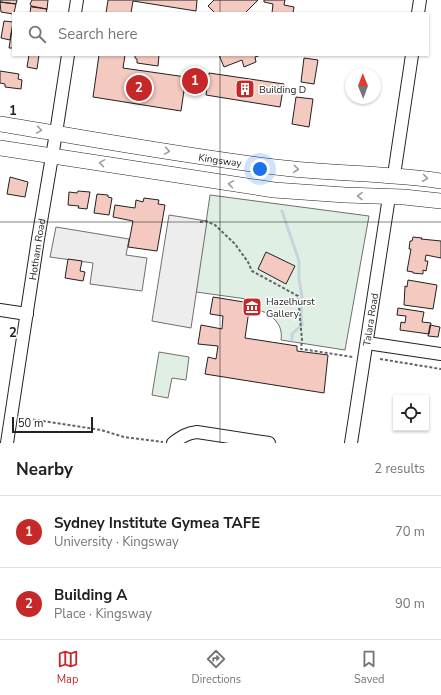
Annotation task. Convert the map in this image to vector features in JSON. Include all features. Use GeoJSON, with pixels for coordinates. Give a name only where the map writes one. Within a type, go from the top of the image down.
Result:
{"type":"FeatureCollection","features":[{"type":"Feature","properties":{"kind":"main road","name":"Kingsway"},"geometry":{"type":"LineString","coordinates":[[0,124],[150,149],[277,167],[394,175],[441,180]]}},
{"type":"Feature","properties":{"kind":"main road"},"geometry":{"type":"LineString","coordinates":[[0,148],[274,190],[441,201]]}},
{"type":"Feature","properties":{"kind":"street"},"geometry":{"type":"LineString","coordinates":[[75,12],[77,0]]}},
{"type":"Feature","properties":{"kind":"street"},"geometry":{"type":"LineString","coordinates":[[418,12],[420,0]]}},
{"type":"Feature","properties":{"kind":"street","name":"Hotham Road"},"geometry":{"type":"LineString","coordinates":[[7,443],[68,56]]}},
{"type":"Feature","properties":{"kind":"street"},"geometry":{"type":"LineString","coordinates":[[394,175],[412,56]]}},
{"type":"Feature","properties":{"kind":"street","name":"Talara Road"},"geometry":{"type":"LineString","coordinates":[[352,443],[389,197]]}},
{"type":"Feature","properties":{"kind":"street"},"geometry":{"type":"LineString","coordinates":[[0,310],[27,314]]}},
{"type":"Feature","properties":{"kind":"street"},"geometry":{"type":"LineString","coordinates":[[366,343],[441,354]]}},
{"type":"Feature","properties":{"kind":"street"},"geometry":{"type":"LineString","coordinates":[[169,443],[181,436],[197,432],[269,443]]}},
{"type":"Feature","properties":{"kind":"path"},"geometry":{"type":"LineString","coordinates":[[200,222],[206,221],[215,225],[235,244],[248,262],[252,271],[298,296],[302,335],[301,349],[364,359]]}},
{"type":"Feature","properties":{"kind":"path"},"geometry":{"type":"LineString","coordinates":[[380,359],[441,369]]}},
{"type":"Feature","properties":{"kind":"path"},"geometry":{"type":"LineString","coordinates":[[23,418],[101,430],[124,437],[169,443]]}},
{"type":"Feature","properties":{"kind":"green space"},"geometry":{"type":"Polygon","coordinates":[[[210,195],[369,216],[345,350],[281,340],[278,323],[265,312],[253,309],[254,300],[196,292],[210,195]]]}},
{"type":"Feature","properties":{"kind":"green space"},"geometry":{"type":"Polygon","coordinates":[[[159,352],[189,357],[186,380],[172,378],[168,398],[152,395],[159,352]]]}},
{"type":"Feature","properties":{"kind":"shaded area"},"geometry":{"type":"Polygon","coordinates":[[[169,215],[207,221],[191,328],[152,321],[169,215]]]}},
{"type":"Feature","properties":{"kind":"shaded area"},"geometry":{"type":"Polygon","coordinates":[[[56,227],[129,239],[126,255],[147,258],[142,291],[90,284],[93,263],[50,257],[56,227]]]}},
{"type":"Feature","properties":{"kind":"building"},"geometry":{"type":"Polygon","coordinates":[[[1,0],[17,0],[16,4],[0,2],[1,0]]]}},
{"type":"Feature","properties":{"kind":"building"},"geometry":{"type":"Polygon","coordinates":[[[32,0],[48,0],[47,9],[32,7],[30,4],[32,0]]]}},
{"type":"Feature","properties":{"kind":"building"},"geometry":{"type":"Polygon","coordinates":[[[108,0],[197,0],[196,11],[133,1],[131,12],[106,12],[108,0]]]}},
{"type":"Feature","properties":{"kind":"building"},"geometry":{"type":"Polygon","coordinates":[[[214,0],[258,0],[246,12],[214,12],[208,6],[214,0]]]}},
{"type":"Feature","properties":{"kind":"building"},"geometry":{"type":"Polygon","coordinates":[[[264,0],[285,0],[284,5],[294,7],[293,12],[272,12],[273,4],[264,2],[264,0]]]}},
{"type":"Feature","properties":{"kind":"building"},"geometry":{"type":"Polygon","coordinates":[[[0,2],[16,4],[14,12],[12,12],[12,14],[1,12],[0,2]]]}},
{"type":"Feature","properties":{"kind":"building"},"geometry":{"type":"Polygon","coordinates":[[[31,6],[47,9],[46,12],[30,12],[31,6]]]}},
{"type":"Feature","properties":{"kind":"building"},"geometry":{"type":"Polygon","coordinates":[[[4,21],[12,22],[10,40],[1,38],[4,21]]]}},
{"type":"Feature","properties":{"kind":"building"},"geometry":{"type":"Polygon","coordinates":[[[12,30],[12,48],[9,48],[12,30]]]}},
{"type":"Feature","properties":{"kind":"building"},"geometry":{"type":"Polygon","coordinates":[[[29,56],[39,56],[37,69],[27,67],[29,56]]]}},
{"type":"Feature","properties":{"kind":"building"},"geometry":{"type":"Polygon","coordinates":[[[99,56],[125,56],[123,68],[186,77],[181,111],[93,97],[99,56]]]}},
{"type":"Feature","properties":{"kind":"building"},"geometry":{"type":"Polygon","coordinates":[[[135,56],[159,56],[158,66],[137,63],[137,59],[135,56]]]}},
{"type":"Feature","properties":{"kind":"building"},"geometry":{"type":"Polygon","coordinates":[[[219,56],[258,56],[255,57],[256,62],[244,67],[242,60],[224,67],[219,56]]]}},
{"type":"Feature","properties":{"kind":"building"},"geometry":{"type":"Polygon","coordinates":[[[304,58],[318,60],[314,84],[301,82],[304,58]]]}},
{"type":"Feature","properties":{"kind":"building"},"geometry":{"type":"Polygon","coordinates":[[[0,71],[19,74],[18,79],[22,80],[21,89],[5,87],[5,84],[0,83],[0,71]]]}},
{"type":"Feature","properties":{"kind":"building","name":"Building D"},"geometry":{"type":"Polygon","coordinates":[[[209,73],[284,84],[280,107],[206,95],[209,73]]]}},
{"type":"Feature","properties":{"kind":"building"},"geometry":{"type":"Polygon","coordinates":[[[296,97],[313,99],[309,127],[292,124],[296,97]]]}},
{"type":"Feature","properties":{"kind":"building"},"geometry":{"type":"Polygon","coordinates":[[[10,177],[28,182],[25,197],[7,194],[10,177]]]}},
{"type":"Feature","properties":{"kind":"building"},"geometry":{"type":"Polygon","coordinates":[[[78,191],[90,192],[87,209],[78,208],[79,206],[68,205],[69,192],[77,193],[78,191]]]}},
{"type":"Feature","properties":{"kind":"building"},"geometry":{"type":"Polygon","coordinates":[[[97,194],[108,195],[108,197],[112,198],[109,215],[94,213],[97,194]]]}},
{"type":"Feature","properties":{"kind":"building"},"geometry":{"type":"Polygon","coordinates":[[[144,198],[159,200],[158,204],[165,205],[157,251],[128,247],[133,221],[113,217],[115,205],[135,208],[136,200],[143,202],[144,198]]]}},
{"type":"Feature","properties":{"kind":"building"},"geometry":{"type":"Polygon","coordinates":[[[413,237],[441,241],[441,258],[426,255],[425,261],[428,261],[426,271],[423,270],[423,274],[407,271],[411,249],[409,249],[410,241],[412,241],[413,237]]]}},
{"type":"Feature","properties":{"kind":"building"},"geometry":{"type":"Polygon","coordinates":[[[266,252],[295,266],[286,284],[258,269],[266,252]]]}},
{"type":"Feature","properties":{"kind":"building"},"geometry":{"type":"Polygon","coordinates":[[[68,259],[82,261],[80,271],[85,272],[83,281],[65,278],[68,259]]]}},
{"type":"Feature","properties":{"kind":"building"},"geometry":{"type":"Polygon","coordinates":[[[408,280],[437,285],[433,309],[404,305],[405,286],[407,287],[408,280]]]}},
{"type":"Feature","properties":{"kind":"building"},"geometry":{"type":"Polygon","coordinates":[[[213,297],[250,303],[245,338],[297,346],[297,351],[328,355],[324,393],[205,374],[208,357],[216,359],[218,346],[198,344],[201,325],[222,329],[223,316],[210,314],[213,297]]]}},
{"type":"Feature","properties":{"kind":"building"},"geometry":{"type":"Polygon","coordinates":[[[398,308],[424,312],[422,322],[431,323],[429,334],[400,330],[401,322],[405,323],[406,316],[397,315],[398,308]]]}},
{"type":"Feature","properties":{"kind":"building"},"geometry":{"type":"Polygon","coordinates":[[[430,325],[440,327],[438,337],[428,336],[430,325]]]}},
{"type":"Feature","properties":{"kind":"waterway"},"geometry":{"type":"LineString","coordinates":[[282,211],[299,261],[299,279],[302,297],[302,325],[292,334],[292,340]]}},
{"type":"Feature","properties":{"kind":"place","name":"Sydney Institute Gymea TAFE"},"geometry":{"type":"Point","coordinates":[195,81]}},
{"type":"Feature","properties":{"kind":"place","name":"Building A"},"geometry":{"type":"Point","coordinates":[139,88]}},
{"type":"Feature","properties":{"kind":"place","name":"Building D"},"geometry":{"type":"Point","coordinates":[245,89]}},
{"type":"Feature","properties":{"kind":"place","name":"Hazelhurst Gallery"},"geometry":{"type":"Point","coordinates":[252,307]}}]}
